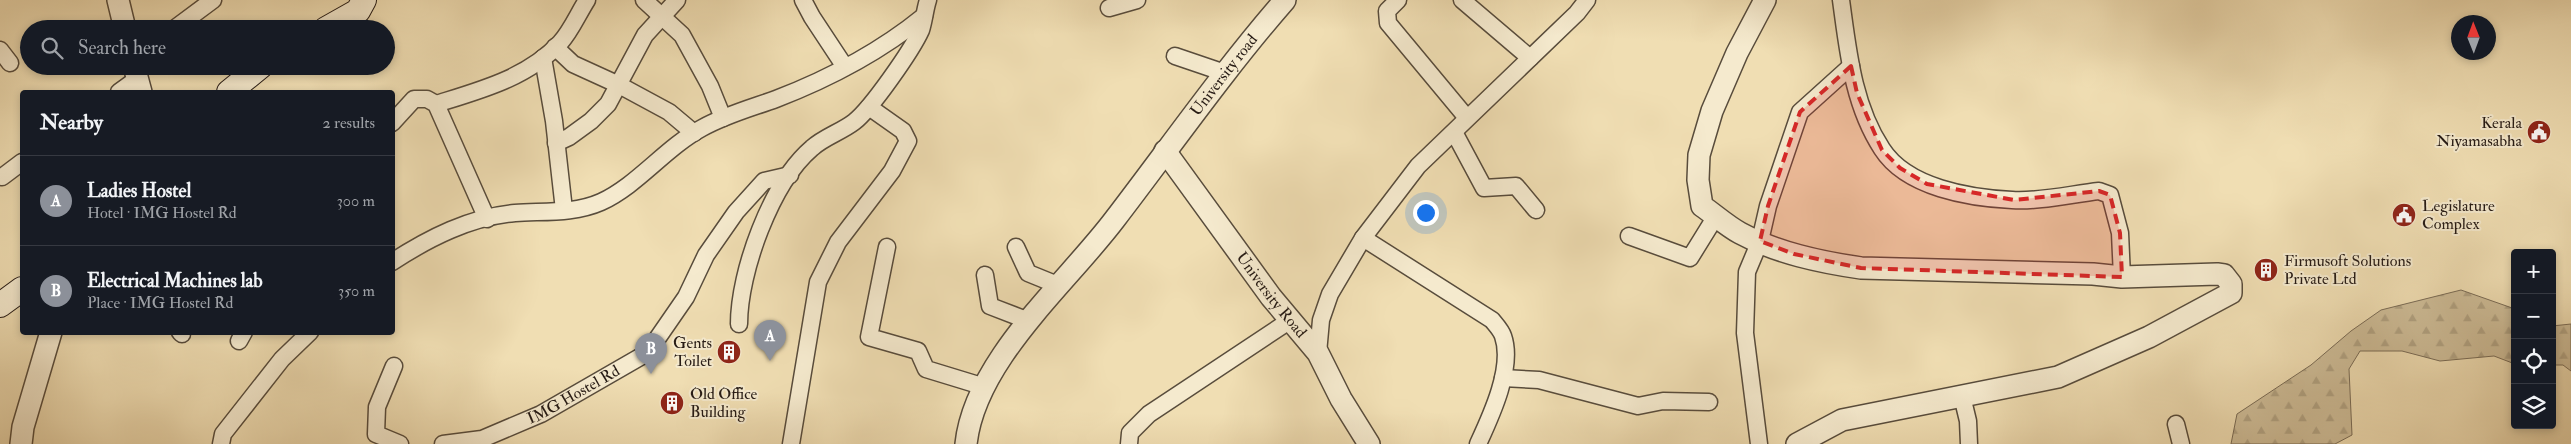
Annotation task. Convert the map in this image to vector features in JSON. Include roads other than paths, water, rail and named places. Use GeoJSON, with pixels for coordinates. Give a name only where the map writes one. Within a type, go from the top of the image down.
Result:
{"type":"FeatureCollection","features":[{"type":"Feature","properties":{"kind":"main road"},"geometry":{"type":"LineString","coordinates":[[341,20],[358,10],[364,0]]}},
{"type":"Feature","properties":{"kind":"main road"},"geometry":{"type":"LineString","coordinates":[[231,90],[248,75]]}},
{"type":"Feature","properties":{"kind":"street"},"geometry":{"type":"LineString","coordinates":[[118,0],[123,20]]}},
{"type":"Feature","properties":{"kind":"street"},"geometry":{"type":"LineString","coordinates":[[186,20],[213,0]]}},
{"type":"Feature","properties":{"kind":"street"},"geometry":{"type":"LineString","coordinates":[[436,104],[507,81],[549,52],[587,0]]}},
{"type":"Feature","properties":{"kind":"street"},"geometry":{"type":"LineString","coordinates":[[644,0],[682,35],[723,118]]}},
{"type":"Feature","properties":{"kind":"street"},"geometry":{"type":"LineString","coordinates":[[556,143],[569,137],[591,121],[608,104],[645,35],[677,0]]}},
{"type":"Feature","properties":{"kind":"street"},"geometry":{"type":"LineString","coordinates":[[803,0],[812,18],[845,66]]}},
{"type":"Feature","properties":{"kind":"street"},"geometry":{"type":"LineString","coordinates":[[1109,8],[1137,0]]}},
{"type":"Feature","properties":{"kind":"street","name":"University road"},"geometry":{"type":"LineString","coordinates":[[966,444],[968,433],[985,387],[1014,338],[1116,219],[1225,73],[1285,0]]}},
{"type":"Feature","properties":{"kind":"street"},"geometry":{"type":"LineString","coordinates":[[1398,0],[1387,11],[1388,23],[1467,118]]}},
{"type":"Feature","properties":{"kind":"street"},"geometry":{"type":"LineString","coordinates":[[1462,0],[1530,58]]}},
{"type":"Feature","properties":{"kind":"street"},"geometry":{"type":"LineString","coordinates":[[1318,352],[1321,320],[1330,294],[1363,238],[1418,166],[1577,13],[1587,0]]}},
{"type":"Feature","properties":{"kind":"street"},"geometry":{"type":"LineString","coordinates":[[1765,0],[1737,53],[1712,111],[1698,155],[1698,180],[1702,206],[1740,233],[1826,263],[1861,268],[2093,274],[2122,278],[2224,275],[2231,284],[2231,293],[2148,336],[2058,377],[1842,420],[1797,444]]}},
{"type":"Feature","properties":{"kind":"street"},"geometry":{"type":"LineString","coordinates":[[1841,0],[1857,93],[1882,150],[1900,168],[1926,184],[1973,195],[2014,200],[2099,190],[2110,195],[2120,233],[2122,278]]}},
{"type":"Feature","properties":{"kind":"street"},"geometry":{"type":"LineString","coordinates":[[395,260],[424,242],[487,219],[513,214],[564,210],[600,202],[615,193],[694,133],[723,118],[826,78],[904,32],[926,8]]}},
{"type":"Feature","properties":{"kind":"street"},"geometry":{"type":"LineString","coordinates":[[739,324],[739,304],[744,280],[770,204],[812,148],[854,122],[869,106],[920,30],[926,8]]}},
{"type":"Feature","properties":{"kind":"street"},"geometry":{"type":"LineString","coordinates":[[0,50],[10,63]]}},
{"type":"Feature","properties":{"kind":"street"},"geometry":{"type":"LineString","coordinates":[[549,52],[619,85],[669,112],[694,133]]}},
{"type":"Feature","properties":{"kind":"street"},"geometry":{"type":"LineString","coordinates":[[549,52],[556,143],[564,210]]}},
{"type":"Feature","properties":{"kind":"street"},"geometry":{"type":"LineString","coordinates":[[1175,56],[1225,73]]}},
{"type":"Feature","properties":{"kind":"street"},"geometry":{"type":"LineString","coordinates":[[1759,444],[1745,333],[1744,307],[1747,272],[1760,241],[1768,206],[1800,112],[1851,66]]}},
{"type":"Feature","properties":{"kind":"street"},"geometry":{"type":"LineString","coordinates":[[122,90],[137,79]]}},
{"type":"Feature","properties":{"kind":"street"},"geometry":{"type":"LineString","coordinates":[[395,120],[414,99],[427,99],[436,104],[487,219]]}},
{"type":"Feature","properties":{"kind":"street"},"geometry":{"type":"LineString","coordinates":[[791,444],[818,282],[838,242],[892,171],[908,141],[903,131],[869,106]]}},
{"type":"Feature","properties":{"kind":"street"},"geometry":{"type":"LineString","coordinates":[[1454,132],[1484,188],[1516,186],[1536,210]]}},
{"type":"Feature","properties":{"kind":"street","name":"University Road"},"geometry":{"type":"LineString","coordinates":[[1165,151],[1289,321],[1318,352],[1342,400],[1370,444]]}},
{"type":"Feature","properties":{"kind":"street"},"geometry":{"type":"LineString","coordinates":[[2,177],[20,164]]}},
{"type":"Feature","properties":{"kind":"street","name":"IMG Hostel Rd"},"geometry":{"type":"LineString","coordinates":[[443,444],[482,439],[541,414],[654,350],[657,339],[686,297],[706,255],[736,212],[764,181],[790,175]]}},
{"type":"Feature","properties":{"kind":"street"},"geometry":{"type":"LineString","coordinates":[[1629,236],[1690,258],[1716,216]]}},
{"type":"Feature","properties":{"kind":"street"},"geometry":{"type":"LineString","coordinates":[[1363,238],[1492,320],[1502,335],[1506,348],[1503,378],[1478,444]]}},
{"type":"Feature","properties":{"kind":"street"},"geometry":{"type":"LineString","coordinates":[[887,247],[869,337],[918,351],[926,369],[985,387]]}},
{"type":"Feature","properties":{"kind":"street"},"geometry":{"type":"LineString","coordinates":[[1016,247],[1028,273],[1060,286]]}},
{"type":"Feature","properties":{"kind":"street"},"geometry":{"type":"LineString","coordinates":[[985,275],[990,306],[1029,321]]}},
{"type":"Feature","properties":{"kind":"street"},"geometry":{"type":"LineString","coordinates":[[1129,444],[1130,434],[1149,414],[1289,321]]}},
{"type":"Feature","properties":{"kind":"street"},"geometry":{"type":"LineString","coordinates":[[21,444],[23,428],[51,335]]}},
{"type":"Feature","properties":{"kind":"street"},"geometry":{"type":"LineString","coordinates":[[220,444],[223,434],[282,359],[307,335]]}},
{"type":"Feature","properties":{"kind":"street"},"geometry":{"type":"LineString","coordinates":[[394,366],[377,407],[376,434],[400,444]]}},
{"type":"Feature","properties":{"kind":"street"},"geometry":{"type":"LineString","coordinates":[[1503,378],[1539,380],[1638,406],[1663,401],[1709,402]]}},
{"type":"Feature","properties":{"kind":"street"},"geometry":{"type":"LineString","coordinates":[[1962,396],[1968,421],[1969,444]]}},
{"type":"Feature","properties":{"kind":"street"},"geometry":{"type":"LineString","coordinates":[[2176,424],[2181,444]]}},
{"type":"Feature","properties":{"kind":"place","name":"Kerala Niyamasabha"},"geometry":{"type":"Point","coordinates":[2539,132]}},
{"type":"Feature","properties":{"kind":"place","name":"Legislature Complex"},"geometry":{"type":"Point","coordinates":[2404,215]}},
{"type":"Feature","properties":{"kind":"place","name":"Firmusoft Solutions Private Ltd"},"geometry":{"type":"Point","coordinates":[2266,270]}},
{"type":"Feature","properties":{"kind":"place","name":"Gents Toilet"},"geometry":{"type":"Point","coordinates":[729,352]}},
{"type":"Feature","properties":{"kind":"place","name":"Ladies Hostel"},"geometry":{"type":"Point","coordinates":[770,361]}},
{"type":"Feature","properties":{"kind":"place","name":"Electrical Machines lab"},"geometry":{"type":"Point","coordinates":[651,374]}},
{"type":"Feature","properties":{"kind":"place","name":"Old Office Building"},"geometry":{"type":"Point","coordinates":[672,403]}}]}
